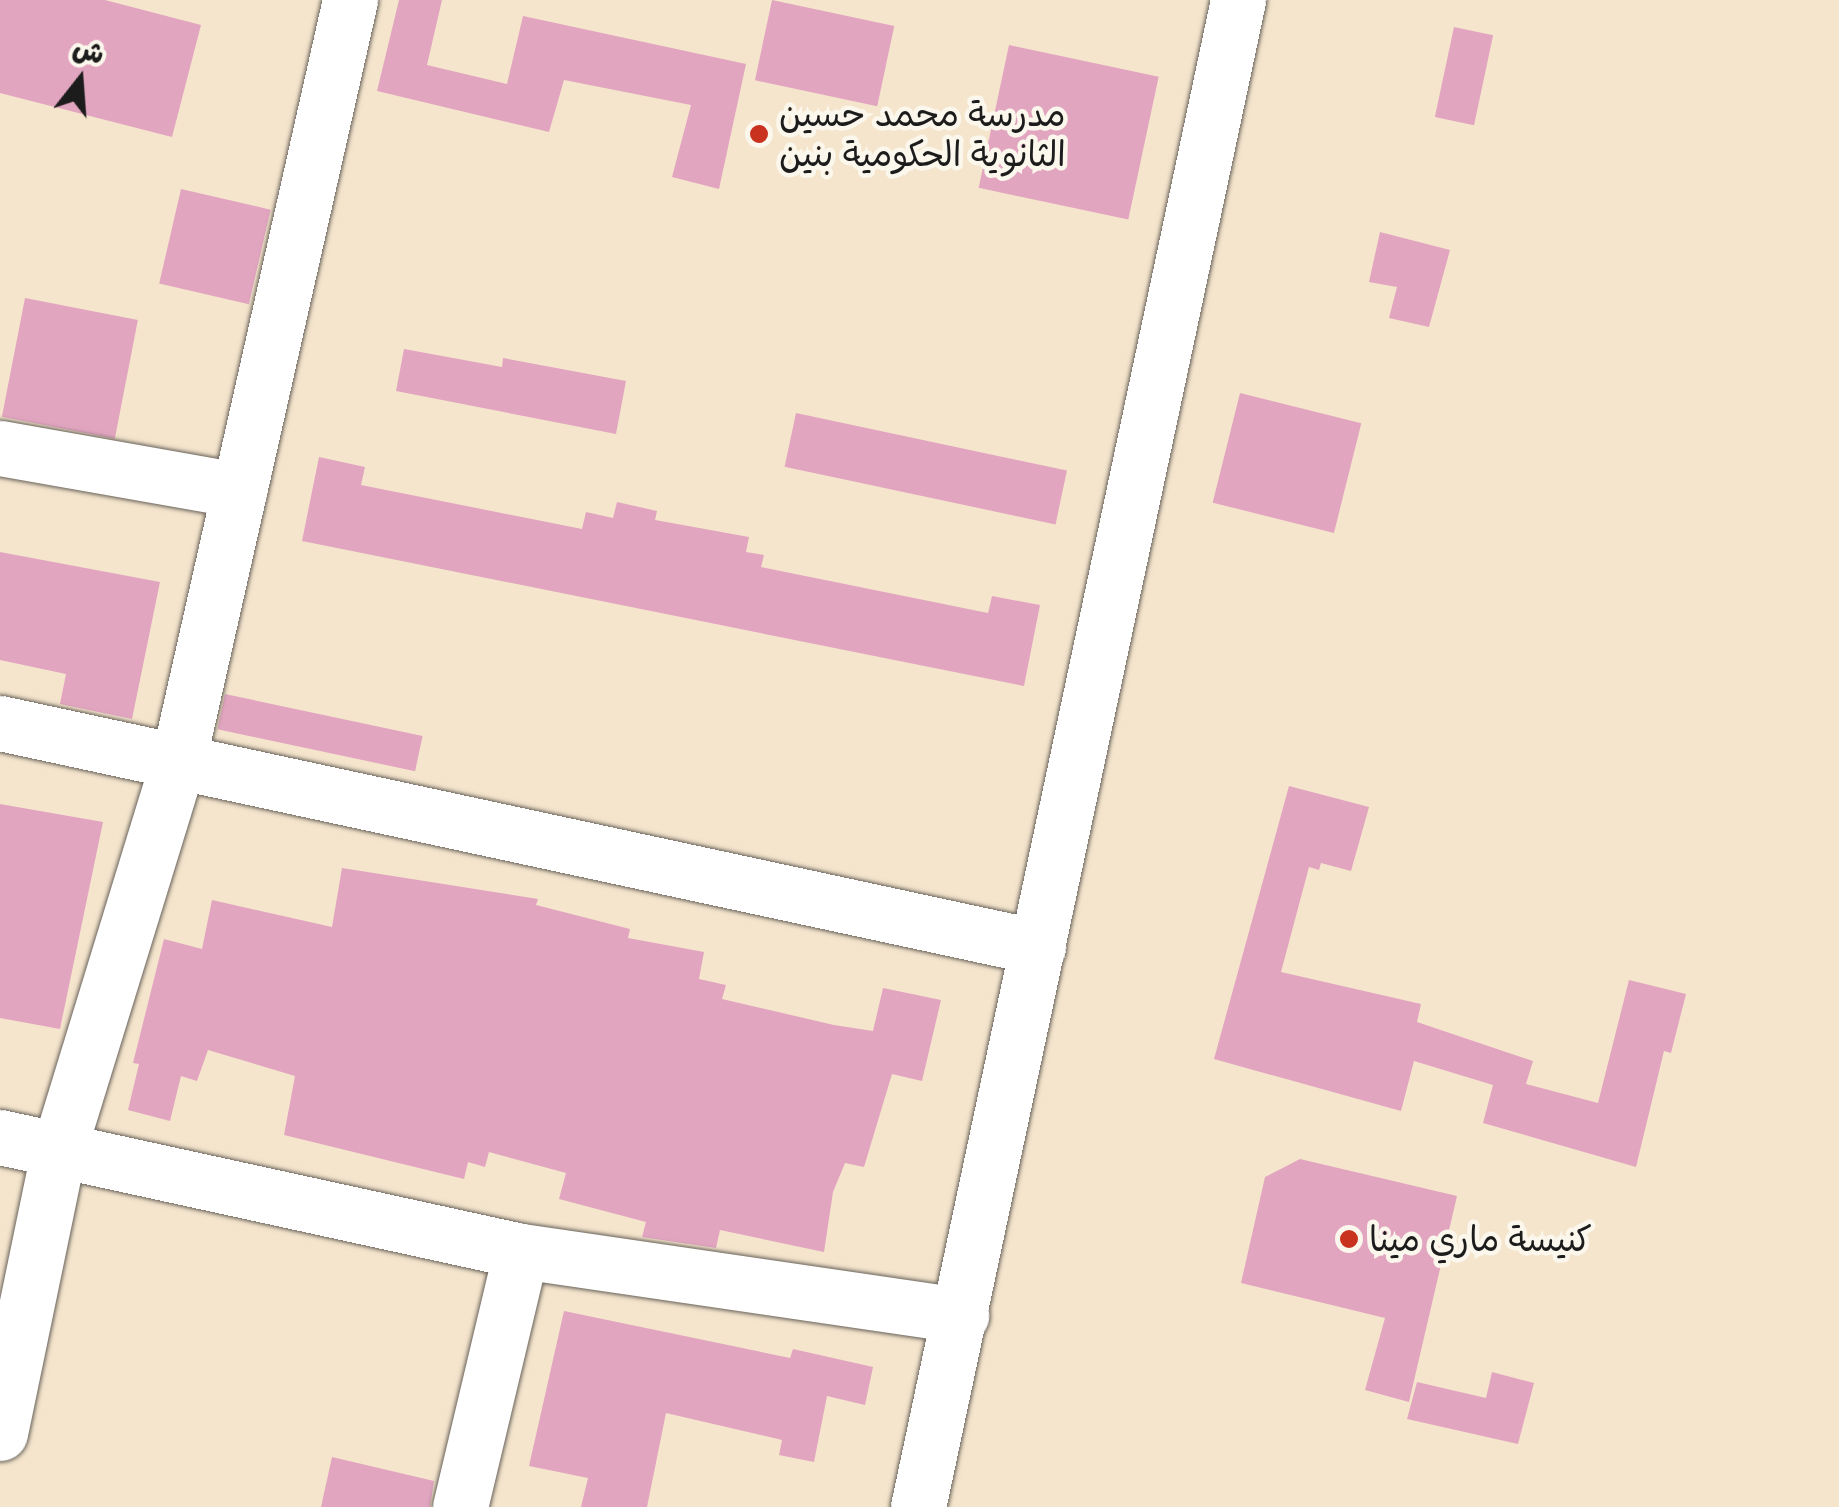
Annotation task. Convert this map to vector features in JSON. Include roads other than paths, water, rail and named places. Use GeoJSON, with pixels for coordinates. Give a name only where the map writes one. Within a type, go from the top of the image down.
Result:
{"type":"FeatureCollection","features":[{"type":"Feature","properties":{"kind":"street"},"geometry":{"type":"LineString","coordinates":[[0,1433],[59,1150],[176,766],[350,0]]}},
{"type":"Feature","properties":{"kind":"street"},"geometry":{"type":"LineString","coordinates":[[918,1507],[1238,0]]}},
{"type":"Feature","properties":{"kind":"street"},"geometry":{"type":"LineString","coordinates":[[0,448],[239,490]]}},
{"type":"Feature","properties":{"kind":"street"},"geometry":{"type":"LineString","coordinates":[[0,724],[176,766],[1038,947]]}},
{"type":"Feature","properties":{"kind":"street"},"geometry":{"type":"LineString","coordinates":[[0,1137],[522,1251],[960,1315]]}},
{"type":"Feature","properties":{"kind":"street"},"geometry":{"type":"LineString","coordinates":[[460,1507],[522,1251]]}},
{"type":"Feature","properties":{"kind":"place","name":"مدرسة محمد حسين الثانوية الحكومية بنين"},"geometry":{"type":"Point","coordinates":[759,134]}},
{"type":"Feature","properties":{"kind":"place","name":"كنيسة ماري مينا"},"geometry":{"type":"Point","coordinates":[1349,1239]}}]}
